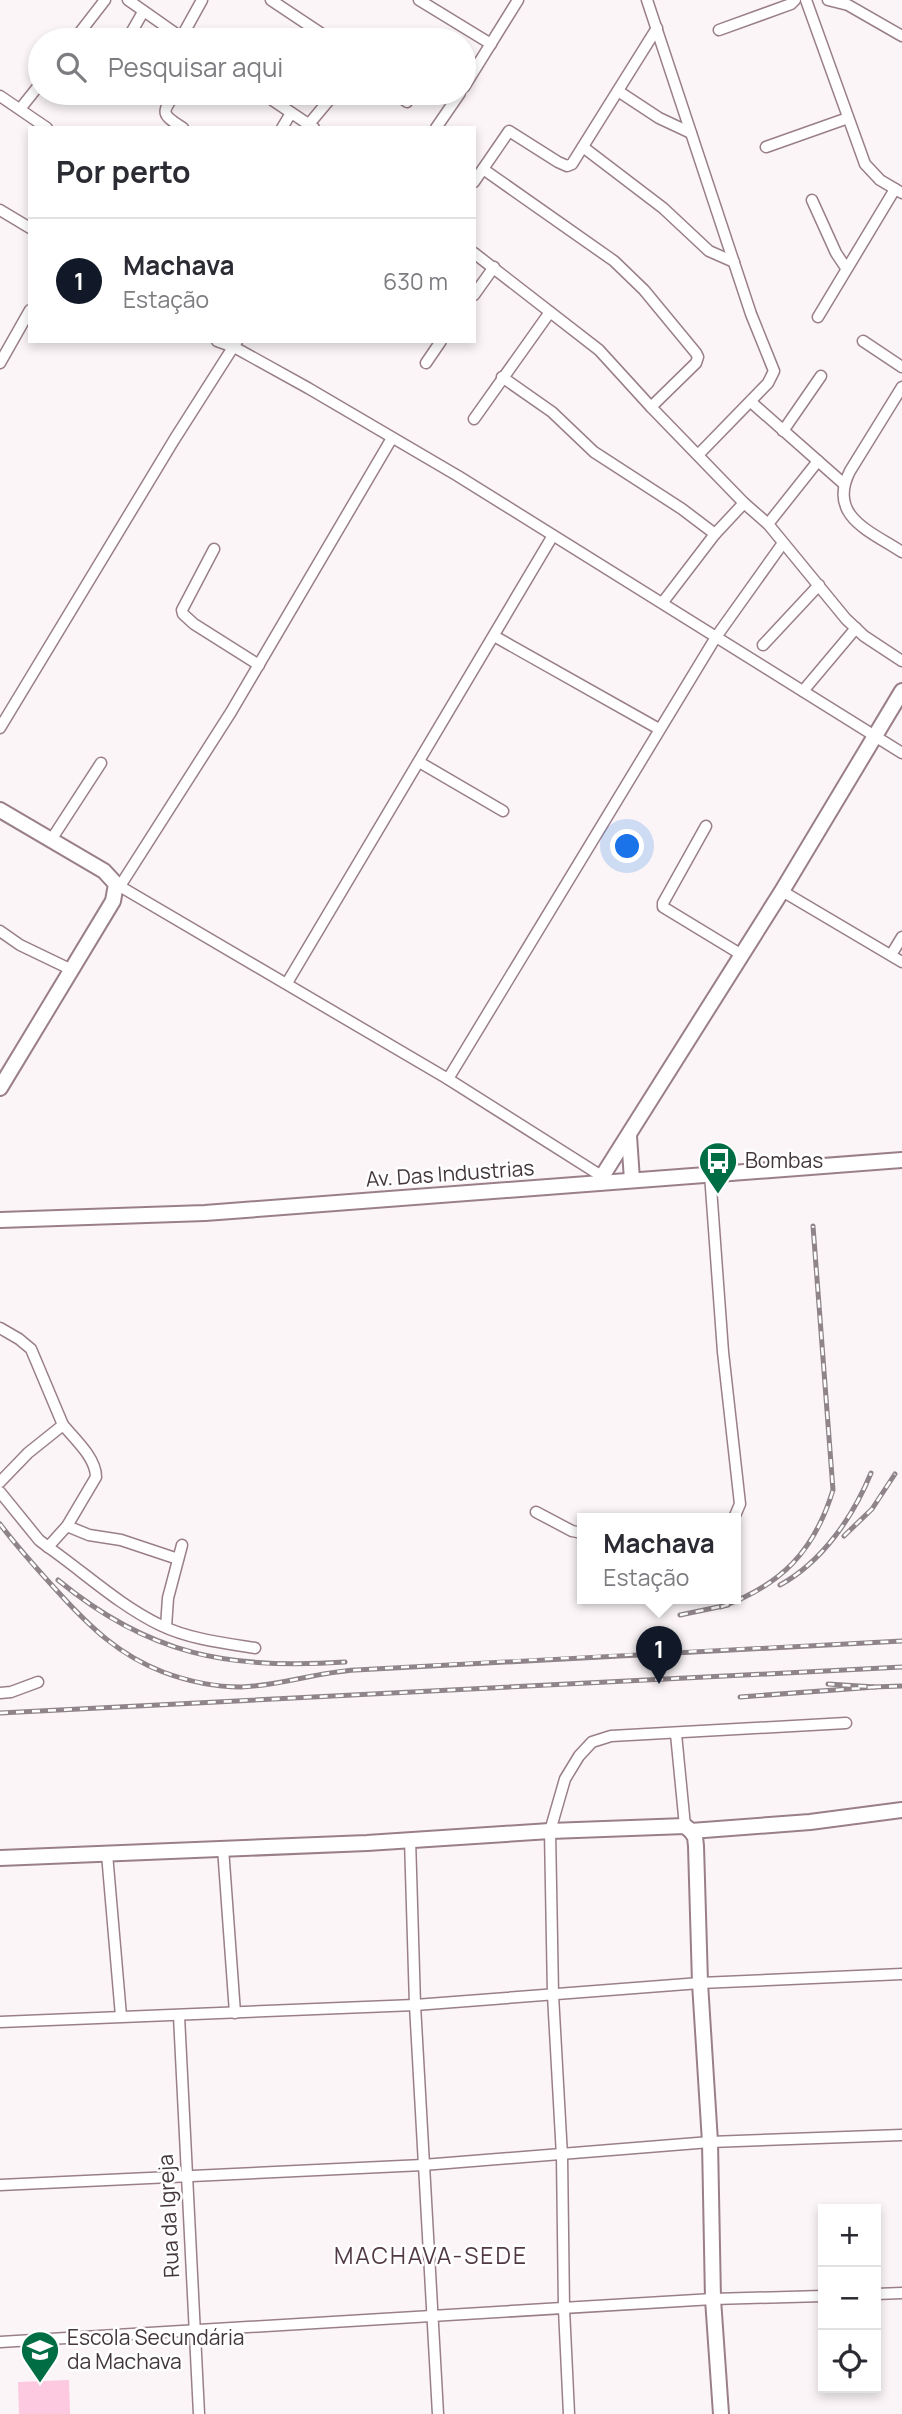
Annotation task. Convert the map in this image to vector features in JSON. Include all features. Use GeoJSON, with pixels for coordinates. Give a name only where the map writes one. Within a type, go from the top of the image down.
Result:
{"type":"FeatureCollection","features":[{"type":"Feature","properties":{"kind":"street"},"geometry":{"type":"LineString","coordinates":[[83,28],[105,0]]}},
{"type":"Feature","properties":{"kind":"street"},"geometry":{"type":"LineString","coordinates":[[128,0],[167,28]]}},
{"type":"Feature","properties":{"kind":"street"},"geometry":{"type":"LineString","coordinates":[[188,28],[202,0]]}},
{"type":"Feature","properties":{"kind":"street"},"geometry":{"type":"LineString","coordinates":[[271,0],[313,28]]}},
{"type":"Feature","properties":{"kind":"street"},"geometry":{"type":"LineString","coordinates":[[419,0],[465,28]]}},
{"type":"Feature","properties":{"kind":"street"},"geometry":{"type":"LineString","coordinates":[[476,68],[518,0]]}},
{"type":"Feature","properties":{"kind":"street"},"geometry":{"type":"LineString","coordinates":[[647,0],[751,314],[774,371],[768,383],[751,402],[698,455]]}},
{"type":"Feature","properties":{"kind":"street"},"geometry":{"type":"LineString","coordinates":[[719,30],[791,4],[795,0]]}},
{"type":"Feature","properties":{"kind":"street"},"geometry":{"type":"LineString","coordinates":[[806,0],[866,164],[880,180],[898,191],[846,268],[818,317]]}},
{"type":"Feature","properties":{"kind":"street"},"geometry":{"type":"LineString","coordinates":[[828,0],[850,3],[902,36]]}},
{"type":"Feature","properties":{"kind":"street"},"geometry":{"type":"LineString","coordinates":[[134,28],[143,12]]}},
{"type":"Feature","properties":{"kind":"street"},"geometry":{"type":"LineString","coordinates":[[476,180],[509,131],[566,166],[575,162],[657,28]]}},
{"type":"Feature","properties":{"kind":"street"},"geometry":{"type":"LineString","coordinates":[[476,35],[491,44]]}},
{"type":"Feature","properties":{"kind":"street"},"geometry":{"type":"LineString","coordinates":[[618,91],[659,118],[691,133]]}},
{"type":"Feature","properties":{"kind":"street"},"geometry":{"type":"LineString","coordinates":[[0,96],[44,126]]}},
{"type":"Feature","properties":{"kind":"street"},"geometry":{"type":"LineString","coordinates":[[20,109],[28,99]]}},
{"type":"Feature","properties":{"kind":"street"},"geometry":{"type":"LineString","coordinates":[[167,105],[164,113],[166,117],[180,126]]}},
{"type":"Feature","properties":{"kind":"street"},"geometry":{"type":"LineString","coordinates":[[279,105],[311,126],[326,105]]}},
{"type":"Feature","properties":{"kind":"street"},"geometry":{"type":"LineString","coordinates":[[437,126],[452,105]]}},
{"type":"Feature","properties":{"kind":"street"},"geometry":{"type":"LineString","coordinates":[[283,126],[291,113]]}},
{"type":"Feature","properties":{"kind":"street"},"geometry":{"type":"LineString","coordinates":[[765,147],[848,118]]}},
{"type":"Feature","properties":{"kind":"street"},"geometry":{"type":"LineString","coordinates":[[583,147],[663,208],[709,251],[734,262]]}},
{"type":"Feature","properties":{"kind":"street"},"geometry":{"type":"LineString","coordinates":[[484,169],[614,261],[644,290],[696,353],[696,363],[651,407]]}},
{"type":"Feature","properties":{"kind":"street"},"geometry":{"type":"LineString","coordinates":[[812,200],[836,253],[846,268]]}},
{"type":"Feature","properties":{"kind":"street"},"geometry":{"type":"LineString","coordinates":[[0,210],[28,227]]}},
{"type":"Feature","properties":{"kind":"street"},"geometry":{"type":"LineString","coordinates":[[476,254],[599,351],[744,503],[768,524],[856,628],[902,661]]}},
{"type":"Feature","properties":{"kind":"street"},"geometry":{"type":"LineString","coordinates":[[476,292],[494,267]]}},
{"type":"Feature","properties":{"kind":"street"},"geometry":{"type":"LineString","coordinates":[[474,419],[550,312]]}},
{"type":"Feature","properties":{"kind":"street"},"geometry":{"type":"LineString","coordinates":[[0,363],[28,314]]}},
{"type":"Feature","properties":{"kind":"street"},"geometry":{"type":"LineString","coordinates":[[863,341],[902,367]]}},
{"type":"Feature","properties":{"kind":"street"},"geometry":{"type":"LineString","coordinates":[[426,363],[440,343]]}},
{"type":"Feature","properties":{"kind":"street"},"geometry":{"type":"LineString","coordinates":[[0,727],[235,344],[458,476],[902,753]]}},
{"type":"Feature","properties":{"kind":"street"},"geometry":{"type":"LineString","coordinates":[[783,431],[821,376]]}},
{"type":"Feature","properties":{"kind":"street"},"geometry":{"type":"LineString","coordinates":[[502,377],[552,412],[594,452],[682,509],[715,534]]}},
{"type":"Feature","properties":{"kind":"street"},"geometry":{"type":"LineString","coordinates":[[902,387],[844,484],[843,502],[850,517],[902,552]]}},
{"type":"Feature","properties":{"kind":"street"},"geometry":{"type":"LineString","coordinates":[[751,402],[844,484]]}},
{"type":"Feature","properties":{"kind":"street"},"geometry":{"type":"LineString","coordinates":[[0,1088],[113,901],[118,885],[259,664],[393,438]]}},
{"type":"Feature","properties":{"kind":"street"},"geometry":{"type":"LineString","coordinates":[[768,524],[818,461]]}},
{"type":"Feature","properties":{"kind":"street"},"geometry":{"type":"LineString","coordinates":[[663,602],[715,534],[744,503]]}},
{"type":"Feature","properties":{"kind":"street"},"geometry":{"type":"LineString","coordinates":[[288,984],[552,537]]}},
{"type":"Feature","properties":{"kind":"street"},"geometry":{"type":"LineString","coordinates":[[448,1079],[716,636],[783,543]]}},
{"type":"Feature","properties":{"kind":"street"},"geometry":{"type":"LineString","coordinates":[[214,549],[182,610],[183,614],[194,624],[259,664]]}},
{"type":"Feature","properties":{"kind":"street"},"geometry":{"type":"LineString","coordinates":[[763,645],[819,586]]}},
{"type":"Feature","properties":{"kind":"street"},"geometry":{"type":"LineString","coordinates":[[803,691],[856,628]]}},
{"type":"Feature","properties":{"kind":"street"},"geometry":{"type":"LineString","coordinates":[[494,636],[659,729]]}},
{"type":"Feature","properties":{"kind":"street"},"geometry":{"type":"LineString","coordinates":[[0,810],[104,871],[118,885],[448,1079],[600,1180],[742,956],[902,691]]}},
{"type":"Feature","properties":{"kind":"street"},"geometry":{"type":"LineString","coordinates":[[419,762],[503,811]]}},
{"type":"Feature","properties":{"kind":"street"},"geometry":{"type":"LineString","coordinates":[[51,840],[101,763]]}},
{"type":"Feature","properties":{"kind":"street"},"geometry":{"type":"LineString","coordinates":[[706,826],[663,907],[742,956]]}},
{"type":"Feature","properties":{"kind":"street"},"geometry":{"type":"LineString","coordinates":[[782,891],[902,962]]}},
{"type":"Feature","properties":{"kind":"street"},"geometry":{"type":"LineString","coordinates":[[0,931],[72,970]]}},
{"type":"Feature","properties":{"kind":"street"},"geometry":{"type":"LineString","coordinates":[[891,955],[902,937]]}},
{"type":"Feature","properties":{"kind":"street"},"geometry":{"type":"LineString","coordinates":[[629,1136],[632,1180]]}},
{"type":"Feature","properties":{"kind":"street","name":"Av. Das Industrias"},"geometry":{"type":"LineString","coordinates":[[0,1220],[205,1213],[600,1180],[632,1180],[902,1160]]}},
{"type":"Feature","properties":{"kind":"street"},"geometry":{"type":"LineString","coordinates":[[710,1174],[723,1352],[740,1504],[736,1513]]}},
{"type":"Feature","properties":{"kind":"street"},"geometry":{"type":"LineString","coordinates":[[0,1328],[31,1349],[63,1425],[96,1469],[96,1477],[67,1526],[48,1547]]}},
{"type":"Feature","properties":{"kind":"street"},"geometry":{"type":"LineString","coordinates":[[0,1482],[28,1453],[63,1425]]}},
{"type":"Feature","properties":{"kind":"street"},"geometry":{"type":"LineString","coordinates":[[0,1492],[39,1541],[111,1595],[166,1627],[200,1639],[255,1648]]}},
{"type":"Feature","properties":{"kind":"street"},"geometry":{"type":"LineString","coordinates":[[536,1513],[577,1532]]}},
{"type":"Feature","properties":{"kind":"street"},"geometry":{"type":"LineString","coordinates":[[67,1526],[89,1535],[121,1540],[178,1559]]}},
{"type":"Feature","properties":{"kind":"street"},"geometry":{"type":"LineString","coordinates":[[166,1627],[168,1598],[182,1545]]}},
{"type":"Feature","properties":{"kind":"street"},"geometry":{"type":"LineString","coordinates":[[0,1693],[38,1682]]}},
{"type":"Feature","properties":{"kind":"street"},"geometry":{"type":"LineString","coordinates":[[569,2414],[564,2309],[562,2156],[553,1995],[550,1831],[565,1779],[579,1756],[592,1742],[611,1736],[846,1723]]}},
{"type":"Feature","properties":{"kind":"street"},"geometry":{"type":"LineString","coordinates":[[676,1734],[688,1829],[695,1837],[696,1846],[700,1983],[710,2143],[713,2300],[721,2414]]}},
{"type":"Feature","properties":{"kind":"street"},"geometry":{"type":"LineString","coordinates":[[0,1858],[367,1843],[550,1831],[688,1829],[810,1822],[902,1811]]}},
{"type":"Feature","properties":{"kind":"street"},"geometry":{"type":"LineString","coordinates":[[410,1839],[415,2005],[438,2414]]}},
{"type":"Feature","properties":{"kind":"street"},"geometry":{"type":"LineString","coordinates":[[223,1848],[235,2013]]}},
{"type":"Feature","properties":{"kind":"street"},"geometry":{"type":"LineString","coordinates":[[107,1854],[121,2016]]}},
{"type":"Feature","properties":{"kind":"street"},"geometry":{"type":"LineString","coordinates":[[0,2022],[415,2005],[700,1983],[902,1974]]}},
{"type":"Feature","properties":{"kind":"street","name":"Rua da Igreja"},"geometry":{"type":"LineString","coordinates":[[179,2016],[199,2414]]}},
{"type":"Feature","properties":{"kind":"street"},"geometry":{"type":"LineString","coordinates":[[0,2185],[423,2165],[710,2143],[902,2135]]}},
{"type":"Feature","properties":{"kind":"street"},"geometry":{"type":"LineString","coordinates":[[881,2294],[902,2293]]}},
{"type":"Feature","properties":{"kind":"street"},"geometry":{"type":"LineString","coordinates":[[0,2342],[818,2296]]}},
{"type":"Feature","properties":{"kind":"shaded area"},"geometry":{"type":"Polygon","coordinates":[[[69,2380],[70,2414],[19,2414],[18,2382],[69,2380]]]}},
{"type":"Feature","properties":{"kind":"railway"},"geometry":{"type":"LineString","coordinates":[[741,1598],[778,1577],[792,1564],[816,1531],[833,1490],[813,1226]]}},
{"type":"Feature","properties":{"kind":"railway"},"geometry":{"type":"LineString","coordinates":[[780,1585],[823,1551],[855,1506],[871,1473]]}},
{"type":"Feature","properties":{"kind":"railway"},"geometry":{"type":"LineString","coordinates":[[844,1536],[872,1509],[895,1474]]}},
{"type":"Feature","properties":{"kind":"railway"},"geometry":{"type":"LineString","coordinates":[[0,1524],[59,1593],[106,1639],[147,1665],[211,1685],[255,1686],[356,1670],[902,1641]]}},
{"type":"Feature","properties":{"kind":"railway"},"geometry":{"type":"LineString","coordinates":[[58,1580],[125,1626],[192,1652],[264,1663],[345,1662]]}},
{"type":"Feature","properties":{"kind":"railway"},"geometry":{"type":"LineString","coordinates":[[721,1607],[728,1604]]}},
{"type":"Feature","properties":{"kind":"railway"},"geometry":{"type":"LineString","coordinates":[[680,1615],[728,1605]]}},
{"type":"Feature","properties":{"kind":"railway"},"geometry":{"type":"LineString","coordinates":[[0,1713],[902,1667]]}},
{"type":"Feature","properties":{"kind":"railway"},"geometry":{"type":"LineString","coordinates":[[740,1697],[875,1687],[828,1684]]}},
{"type":"Feature","properties":{"kind":"railway"},"geometry":{"type":"LineString","coordinates":[[873,1687],[902,1686]]}},
{"type":"Feature","properties":{"kind":"place","name":"Bombas"},"geometry":{"type":"Point","coordinates":[718,1195]}},
{"type":"Feature","properties":{"kind":"place","name":"Machava"},"geometry":{"type":"Point","coordinates":[659,1684]}},
{"type":"Feature","properties":{"kind":"place","name":"Escola Secundária da Machava"},"geometry":{"type":"Point","coordinates":[40,2384]}},
{"type":"Feature","properties":{"kind":"district","name":"MACHAVA-SEDE"},"geometry":{"type":"Point","coordinates":[431,2256]}}]}
